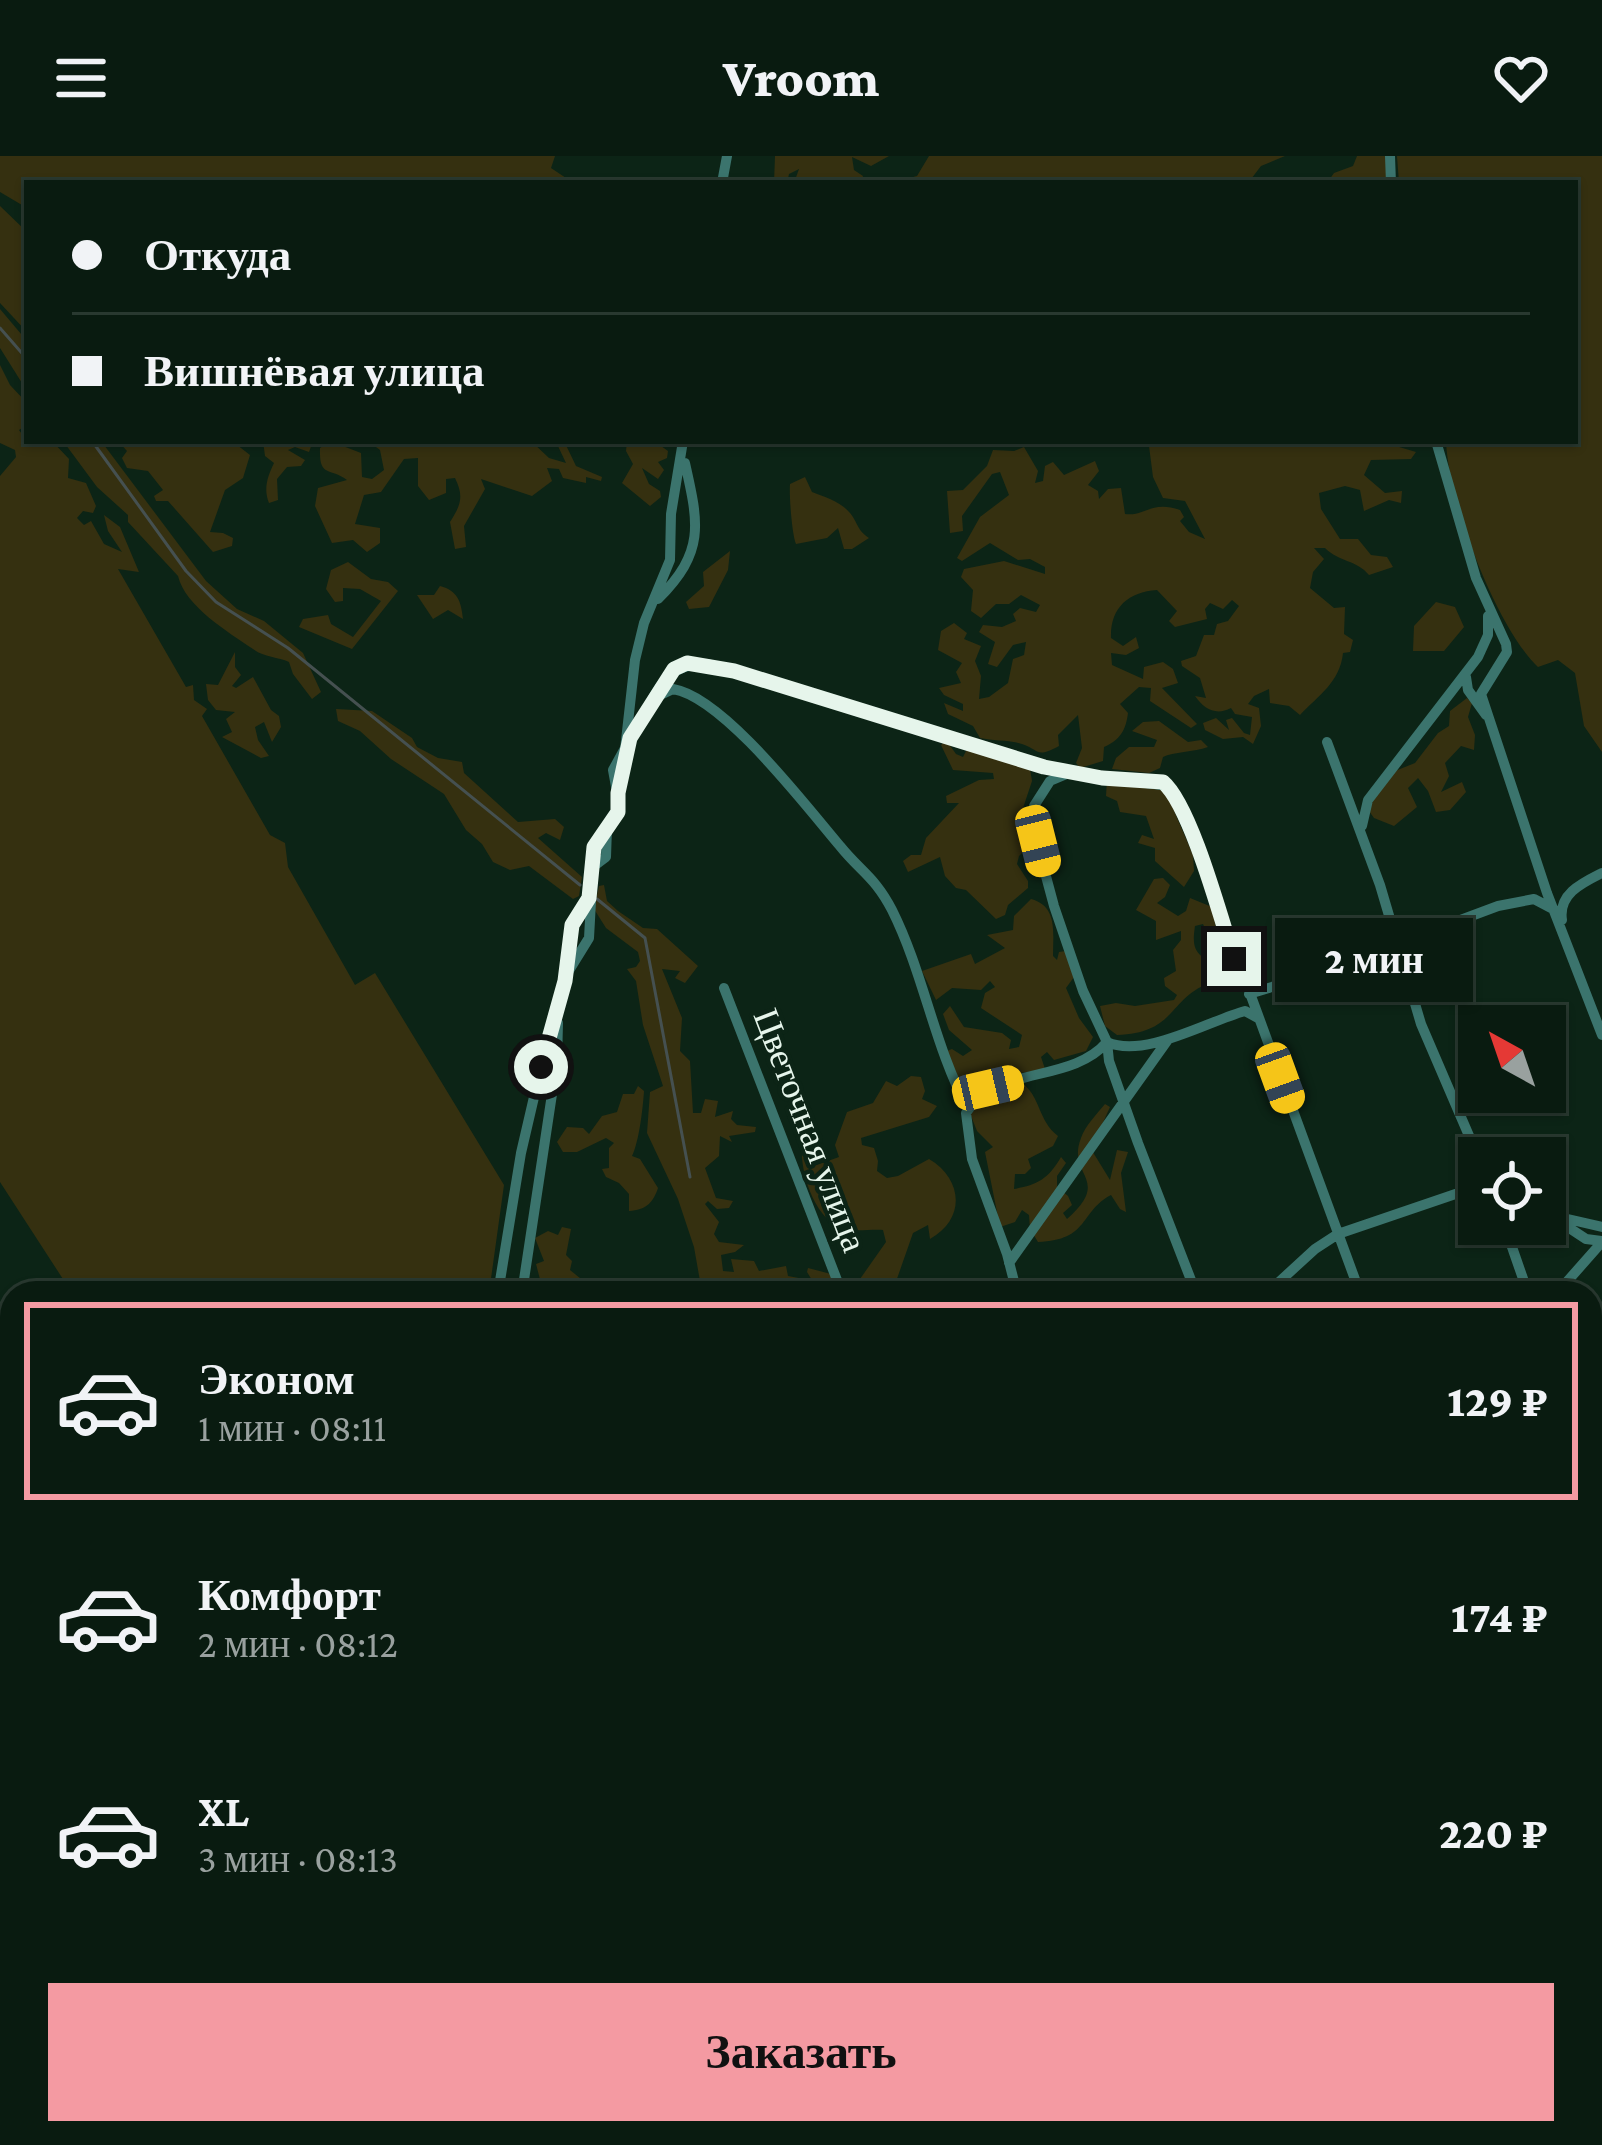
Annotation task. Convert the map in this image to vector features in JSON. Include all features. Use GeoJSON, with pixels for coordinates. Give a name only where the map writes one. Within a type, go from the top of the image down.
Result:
{"type":"FeatureCollection","features":[{"type":"Feature","properties":{"kind":"street"},"geometry":{"type":"LineString","coordinates":[[1437,444],[1485,601],[1507,652],[1481,694],[1602,1035]]}},
{"type":"Feature","properties":{"kind":"street"},"geometry":{"type":"LineString","coordinates":[[500,1281],[521,1153],[563,987],[587,944],[594,847],[618,812],[616,790],[644,623],[672,548],[671,514],[683,445]]}},
{"type":"Feature","properties":{"kind":"street"},"geometry":{"type":"LineString","coordinates":[[655,601],[683,571],[694,547],[683,445]]}},
{"type":"Feature","properties":{"kind":"street"},"geometry":{"type":"LineString","coordinates":[[1362,835],[1368,800],[1466,677],[1488,635],[1485,601]]}},
{"type":"Feature","properties":{"kind":"street"},"geometry":{"type":"LineString","coordinates":[[626,748],[674,669],[687,663],[708,664],[1069,773],[1163,782],[1173,793],[1196,846],[1356,1281]]}},
{"type":"Feature","properties":{"kind":"street"},"geometry":{"type":"LineString","coordinates":[[1466,677],[1468,691],[1489,718]]}},
{"type":"Feature","properties":{"kind":"street"},"geometry":{"type":"LineString","coordinates":[[634,685],[639,723]]}},
{"type":"Feature","properties":{"kind":"street"},"geometry":{"type":"LineString","coordinates":[[654,698],[673,689],[697,696],[786,778],[842,849],[871,874],[898,924],[943,1060],[968,1109],[965,1130],[972,1159],[1013,1281]]}},
{"type":"Feature","properties":{"kind":"street"},"geometry":{"type":"LineString","coordinates":[[1327,742],[1362,835],[1421,1024],[1470,1137]]}},
{"type":"Feature","properties":{"kind":"street"},"geometry":{"type":"LineString","coordinates":[[1031,761],[1038,787],[1033,828],[1054,906],[1191,1281]]}},
{"type":"Feature","properties":{"kind":"street"},"geometry":{"type":"LineString","coordinates":[[1034,806],[1050,781],[1069,773]]}},
{"type":"Feature","properties":{"kind":"street"},"geometry":{"type":"LineString","coordinates":[[1563,930],[1560,911],[1571,891],[1602,873]]}},
{"type":"Feature","properties":{"kind":"street"},"geometry":{"type":"LineString","coordinates":[[1249,994],[1522,900],[1534,899],[1555,911]]}},
{"type":"Feature","properties":{"kind":"street"},"geometry":{"type":"LineString","coordinates":[[524,1281],[557,1061],[563,987]]}},
{"type":"Feature","properties":{"kind":"street","name":"Цветочная улица"},"geometry":{"type":"LineString","coordinates":[[724,988],[837,1281]]}},
{"type":"Feature","properties":{"kind":"street"},"geometry":{"type":"LineString","coordinates":[[1107,1042],[1120,1047],[1169,1038],[1245,1011],[1258,1018]]}},
{"type":"Feature","properties":{"kind":"street"},"geometry":{"type":"LineString","coordinates":[[1009,1263],[1169,1038]]}},
{"type":"Feature","properties":{"kind":"street"},"geometry":{"type":"LineString","coordinates":[[968,1109],[988,1088],[1052,1071],[1099,1052],[1107,1042]]}},
{"type":"Feature","properties":{"kind":"street"},"geometry":{"type":"LineString","coordinates":[[1281,1281],[1338,1234],[1458,1193]]}},
{"type":"Feature","properties":{"kind":"street"},"geometry":{"type":"LineString","coordinates":[[1566,1218],[1602,1227]]}},
{"type":"Feature","properties":{"kind":"street"},"geometry":{"type":"LineString","coordinates":[[1566,1226],[1586,1239],[1602,1241]]}},
{"type":"Feature","properties":{"kind":"street"},"geometry":{"type":"LineString","coordinates":[[1567,1281],[1602,1241]]}},
{"type":"Feature","properties":{"kind":"street"},"geometry":{"type":"LineString","coordinates":[[1511,1245],[1524,1281]]}},
{"type":"Feature","properties":{"kind":"shaded area"},"geometry":{"type":"Polygon","coordinates":[[[0,156],[555,156],[551,168],[569,180],[24,180],[24,206],[0,192],[0,156]]]}},
{"type":"Feature","properties":{"kind":"shaded area"},"geometry":{"type":"Polygon","coordinates":[[[775,156],[889,156],[871,166],[852,157],[862,180],[795,180],[799,169],[788,180],[774,180],[775,156]]]}},
{"type":"Feature","properties":{"kind":"shaded area"},"geometry":{"type":"Polygon","coordinates":[[[929,156],[1285,156],[1261,166],[1250,180],[902,180],[917,176],[929,156]]]}},
{"type":"Feature","properties":{"kind":"shaded area"},"geometry":{"type":"Polygon","coordinates":[[[1357,156],[1386,156],[1387,180],[1329,180],[1353,166],[1357,156]]]}},
{"type":"Feature","properties":{"kind":"shaded area"},"geometry":{"type":"Polygon","coordinates":[[[1397,156],[1602,156],[1602,752],[1584,726],[1575,673],[1558,660],[1538,667],[1506,623],[1465,527],[1446,444],[1578,444],[1578,180],[1399,180],[1397,156]]]}},
{"type":"Feature","properties":{"kind":"shaded area"},"geometry":{"type":"Polygon","coordinates":[[[0,206],[24,229],[24,329],[0,303],[0,206]]]}},
{"type":"Feature","properties":{"kind":"shaded area"},"geometry":{"type":"Polygon","coordinates":[[[0,309],[24,337],[24,386],[0,348],[0,309]]]}},
{"type":"Feature","properties":{"kind":"shaded area"},"geometry":{"type":"Polygon","coordinates":[[[0,365],[24,400],[24,427],[19,430],[24,444],[55,444],[69,459],[68,478],[86,483],[96,506],[93,513],[83,511],[77,518],[84,525],[91,521],[104,544],[122,552],[104,515],[120,527],[139,572],[118,569],[186,687],[193,685],[194,700],[207,709],[202,716],[270,835],[285,843],[288,867],[355,985],[375,973],[504,1185],[491,1281],[64,1281],[0,1182],[0,476],[16,457],[15,450],[0,443],[0,365]]]}},
{"type":"Feature","properties":{"kind":"shaded area"},"geometry":{"type":"Polygon","coordinates":[[[65,444],[103,444],[206,581],[237,609],[264,621],[303,653],[321,692],[312,699],[289,662],[257,652],[198,608],[178,576],[128,522],[128,515],[97,487],[65,444]]]}},
{"type":"Feature","properties":{"kind":"shaded area"},"geometry":{"type":"Polygon","coordinates":[[[121,444],[236,444],[250,455],[243,478],[225,490],[210,532],[233,538],[232,546],[213,552],[168,501],[156,501],[154,496],[163,490],[148,471],[127,468],[122,458],[127,451],[121,444]]]}},
{"type":"Feature","properties":{"kind":"shaded area"},"geometry":{"type":"Polygon","coordinates":[[[263,444],[312,444],[309,452],[295,447],[288,450],[305,460],[301,466],[287,467],[277,479],[278,500],[269,503],[266,487],[274,463],[265,456],[263,444]]]}},
{"type":"Feature","properties":{"kind":"shaded area"},"geometry":{"type":"Polygon","coordinates":[[[338,444],[361,453],[362,477],[372,479],[384,470],[380,450],[372,444],[534,444],[549,458],[566,463],[557,444],[565,444],[576,466],[602,477],[601,481],[586,477],[586,483],[547,468],[552,481],[532,496],[481,479],[485,489],[464,526],[466,547],[455,549],[450,522],[460,495],[455,478],[446,479],[446,493],[429,500],[418,486],[418,458],[404,459],[381,492],[364,495],[355,524],[380,528],[380,543],[367,552],[353,540],[332,543],[315,506],[318,488],[347,480],[326,470],[320,448],[338,444]]]}},
{"type":"Feature","properties":{"kind":"shaded area"},"geometry":{"type":"Polygon","coordinates":[[[627,444],[658,444],[668,451],[667,458],[658,462],[664,470],[658,479],[642,468],[649,484],[660,491],[661,497],[650,506],[622,483],[633,464],[627,444]]]}},
{"type":"Feature","properties":{"kind":"shaded area"},"geometry":{"type":"Polygon","coordinates":[[[1389,444],[1416,452],[1411,459],[1371,460],[1364,475],[1385,493],[1402,491],[1401,503],[1389,500],[1364,511],[1360,490],[1345,486],[1319,493],[1321,509],[1340,539],[1358,539],[1371,555],[1387,557],[1393,567],[1369,575],[1325,548],[1314,548],[1324,559],[1313,572],[1310,588],[1334,608],[1345,607],[1344,634],[1353,640],[1350,652],[1343,653],[1333,680],[1300,715],[1289,706],[1270,703],[1269,689],[1254,696],[1248,704],[1259,708],[1261,726],[1253,744],[1243,737],[1223,739],[1205,730],[1203,723],[1216,718],[1229,730],[1226,720],[1232,718],[1250,735],[1252,717],[1202,704],[1195,696],[1206,698],[1200,678],[1181,661],[1196,656],[1204,635],[1214,635],[1217,624],[1228,621],[1239,606],[1232,600],[1223,609],[1210,603],[1205,609],[1207,619],[1175,627],[1169,621],[1177,611],[1157,590],[1129,598],[1117,610],[1111,638],[1123,646],[1136,637],[1139,648],[1126,655],[1111,653],[1112,665],[1143,679],[1144,667],[1163,662],[1173,669],[1178,683],[1162,688],[1197,724],[1191,728],[1150,701],[1151,688],[1139,687],[1120,704],[1128,713],[1126,724],[1118,738],[1104,747],[1103,761],[1080,768],[1076,763],[1082,748],[1078,715],[1058,735],[1059,746],[1042,752],[980,738],[973,726],[948,714],[944,703],[963,711],[963,704],[939,688],[961,683],[956,672],[962,663],[938,650],[941,631],[954,623],[967,633],[964,639],[981,646],[975,661],[981,676],[979,699],[989,697],[1008,683],[1013,659],[1024,655],[1026,642],[1013,645],[997,667],[988,664],[995,642],[979,632],[983,625],[1002,627],[1016,621],[1013,614],[1020,608],[1036,612],[1040,605],[1021,595],[1009,604],[996,604],[981,618],[971,611],[973,590],[961,577],[964,569],[1004,561],[1045,574],[1045,567],[1030,559],[1018,560],[990,543],[962,561],[957,558],[980,517],[1009,495],[1000,472],[992,474],[962,516],[963,531],[950,533],[947,491],[963,490],[987,466],[993,450],[1024,447],[1038,471],[1035,483],[1043,481],[1045,466],[1053,462],[1064,475],[1095,461],[1099,471],[1088,485],[1098,491],[1099,499],[1108,489],[1121,488],[1125,514],[1162,507],[1180,510],[1184,517],[1180,521],[1189,532],[1205,539],[1185,501],[1163,498],[1153,477],[1149,446],[1113,446],[1389,444]]]}},
{"type":"Feature","properties":{"kind":"shaded area"},"geometry":{"type":"Polygon","coordinates":[[[805,477],[812,492],[846,509],[869,538],[844,549],[838,528],[827,538],[796,544],[790,484],[805,477]]]}},
{"type":"Feature","properties":{"kind":"shaded area"},"geometry":{"type":"Polygon","coordinates":[[[730,551],[728,570],[709,607],[689,609],[686,602],[704,586],[703,572],[730,551]]]}},
{"type":"Feature","properties":{"kind":"shaded area"},"geometry":{"type":"Polygon","coordinates":[[[348,562],[398,591],[352,649],[299,627],[303,619],[328,615],[331,624],[353,637],[381,601],[360,589],[343,588],[343,601],[335,602],[326,589],[331,570],[348,562]]]}},
{"type":"Feature","properties":{"kind":"shaded area"},"geometry":{"type":"Polygon","coordinates":[[[440,586],[457,598],[463,619],[448,610],[433,619],[417,595],[434,595],[440,586]]]}},
{"type":"Feature","properties":{"kind":"shaded area"},"geometry":{"type":"Polygon","coordinates":[[[1436,602],[1455,607],[1464,627],[1444,651],[1413,651],[1414,626],[1436,602]]]}},
{"type":"Feature","properties":{"kind":"shaded area"},"geometry":{"type":"Polygon","coordinates":[[[235,652],[235,667],[241,675],[232,686],[253,677],[279,716],[281,727],[272,742],[264,722],[255,727],[269,756],[261,758],[222,737],[232,732],[226,719],[235,712],[216,710],[208,700],[206,684],[218,685],[235,652]]]}},
{"type":"Feature","properties":{"kind":"shaded area"},"geometry":{"type":"Polygon","coordinates":[[[1467,698],[1472,703],[1468,717],[1475,735],[1474,750],[1461,746],[1445,763],[1449,776],[1441,792],[1462,782],[1466,792],[1450,810],[1436,812],[1418,778],[1408,788],[1417,807],[1394,826],[1374,818],[1364,804],[1390,773],[1415,763],[1449,726],[1450,711],[1467,698]]]}},
{"type":"Feature","properties":{"kind":"shaded area"},"geometry":{"type":"Polygon","coordinates":[[[336,709],[372,711],[412,738],[417,747],[438,758],[462,762],[464,773],[518,822],[555,819],[564,827],[560,840],[546,833],[538,838],[582,877],[579,896],[573,899],[529,866],[510,870],[493,862],[444,794],[391,759],[360,731],[338,721],[336,709]]]}},
{"type":"Feature","properties":{"kind":"shaded area"},"geometry":{"type":"Polygon","coordinates":[[[1159,721],[1188,742],[1201,740],[1208,747],[1163,757],[1160,768],[1149,773],[1112,769],[1129,747],[1154,747],[1157,740],[1132,731],[1143,722],[1159,721]]]}},
{"type":"Feature","properties":{"kind":"shaded area"},"geometry":{"type":"Polygon","coordinates":[[[946,740],[963,757],[969,745],[1029,763],[1032,781],[1018,823],[1028,847],[1017,864],[1028,888],[996,919],[945,876],[940,857],[908,872],[903,861],[921,855],[926,838],[959,803],[947,803],[946,796],[979,780],[994,779],[993,773],[953,770],[941,745],[946,740]]]}},
{"type":"Feature","properties":{"kind":"shaded area"},"geometry":{"type":"Polygon","coordinates":[[[1107,780],[1163,785],[1193,855],[1194,871],[1184,887],[1155,861],[1155,848],[1138,843],[1142,835],[1154,839],[1146,816],[1120,812],[1117,801],[1106,796],[1107,780]]]}},
{"type":"Feature","properties":{"kind":"shaded area"},"geometry":{"type":"Polygon","coordinates":[[[1163,878],[1170,885],[1157,903],[1178,916],[1186,911],[1190,898],[1212,907],[1217,934],[1231,951],[1228,958],[1214,948],[1203,924],[1195,926],[1196,949],[1214,972],[1210,983],[1186,997],[1162,1022],[1117,1035],[1105,1026],[1100,1006],[1135,1006],[1174,1000],[1177,995],[1165,986],[1164,978],[1176,971],[1173,950],[1181,931],[1156,940],[1156,921],[1136,910],[1154,879],[1163,878]]]}},
{"type":"Feature","properties":{"kind":"shaded area"},"geometry":{"type":"Polygon","coordinates":[[[604,885],[607,901],[618,911],[643,928],[657,929],[698,966],[685,983],[675,978],[680,971],[662,969],[682,1018],[680,1051],[690,1061],[693,1113],[701,1113],[705,1099],[718,1101],[715,1117],[733,1111],[731,1119],[737,1125],[756,1127],[755,1132],[729,1136],[732,1142],[720,1136],[719,1156],[705,1168],[716,1198],[733,1201],[729,1208],[705,1204],[719,1222],[714,1234],[719,1242],[744,1245],[721,1255],[723,1271],[734,1272],[731,1259],[754,1261],[759,1271],[786,1266],[788,1276],[806,1281],[700,1281],[678,1199],[647,1133],[650,1092],[663,1086],[643,1025],[636,981],[627,969],[640,961],[638,952],[606,928],[594,909],[599,886],[604,885]]]}},
{"type":"Feature","properties":{"kind":"shaded area"},"geometry":{"type":"Polygon","coordinates":[[[1031,899],[1050,914],[1053,956],[1057,960],[1059,952],[1066,951],[1074,977],[1066,988],[1093,1037],[1086,1051],[1054,1060],[1047,1052],[1041,1057],[1045,1069],[982,1077],[982,1088],[970,1096],[961,1091],[944,1052],[952,1049],[963,1056],[972,1050],[949,1030],[943,1014],[950,1006],[964,1027],[1002,1033],[1011,1040],[1009,1049],[1019,1047],[1022,1035],[981,1008],[985,993],[995,987],[990,981],[981,990],[952,988],[936,1000],[922,971],[971,954],[975,964],[1005,948],[987,935],[1013,930],[1014,916],[1031,899]]]}},
{"type":"Feature","properties":{"kind":"shaded area"},"geometry":{"type":"Polygon","coordinates":[[[911,1076],[921,1077],[922,1099],[937,1106],[929,1117],[861,1138],[862,1145],[874,1148],[877,1171],[887,1178],[929,1159],[949,1177],[956,1199],[954,1210],[942,1231],[930,1239],[928,1225],[913,1233],[896,1281],[857,1281],[886,1242],[883,1230],[844,1229],[825,1216],[807,1182],[802,1147],[812,1148],[814,1166],[839,1157],[835,1145],[847,1112],[873,1103],[886,1081],[897,1086],[911,1076]]]}},
{"type":"Feature","properties":{"kind":"shaded area"},"geometry":{"type":"Polygon","coordinates":[[[1022,1083],[1058,1136],[1053,1146],[1028,1159],[1031,1168],[1025,1174],[1015,1174],[1014,1189],[1041,1180],[1061,1157],[1066,1163],[1057,1176],[1057,1187],[1072,1205],[1063,1213],[1067,1219],[1088,1186],[1079,1161],[1081,1138],[1105,1104],[1110,1107],[1091,1149],[1110,1180],[1117,1150],[1128,1152],[1121,1173],[1126,1212],[1111,1195],[1076,1231],[1055,1240],[1038,1242],[1029,1215],[1022,1210],[1015,1222],[1000,1227],[985,1152],[993,1147],[977,1131],[969,1111],[1001,1084],[1022,1083]]]}},
{"type":"Feature","properties":{"kind":"shaded area"},"geometry":{"type":"Polygon","coordinates":[[[638,1086],[644,1091],[632,1156],[640,1159],[658,1188],[648,1205],[629,1211],[629,1194],[602,1169],[609,1168],[609,1148],[614,1143],[606,1138],[577,1152],[563,1152],[557,1142],[567,1127],[583,1128],[589,1134],[602,1116],[617,1112],[623,1094],[634,1094],[638,1086]]]}},
{"type":"Feature","properties":{"kind":"shaded area"},"geometry":{"type":"Polygon","coordinates":[[[562,1227],[571,1229],[566,1255],[572,1261],[570,1270],[584,1281],[540,1281],[536,1264],[544,1261],[535,1238],[548,1231],[558,1235],[562,1227]]]}},
{"type":"Feature","properties":{"kind":"shaded area"},"geometry":{"type":"Polygon","coordinates":[[[808,1268],[831,1274],[834,1281],[813,1281],[807,1272],[808,1268]]]}},
{"type":"Feature","properties":{"kind":"waterway"},"geometry":{"type":"LineString","coordinates":[[0,328],[24,356]]}},
{"type":"Feature","properties":{"kind":"waterway"},"geometry":{"type":"LineString","coordinates":[[94,444],[186,571],[216,602],[288,648],[580,885]]}},
{"type":"Feature","properties":{"kind":"waterway"},"geometry":{"type":"LineString","coordinates":[[597,899],[645,938],[690,1177]]}},
{"type":"Feature","properties":{"kind":"route"},"geometry":{"type":"LineString","coordinates":[[541,1067],[565,981],[572,925],[589,898],[594,847],[618,812],[626,748],[664,682],[674,669],[687,663],[734,671],[1044,767],[1102,778],[1163,782],[1173,793],[1196,846],[1234,959]]}}]}
